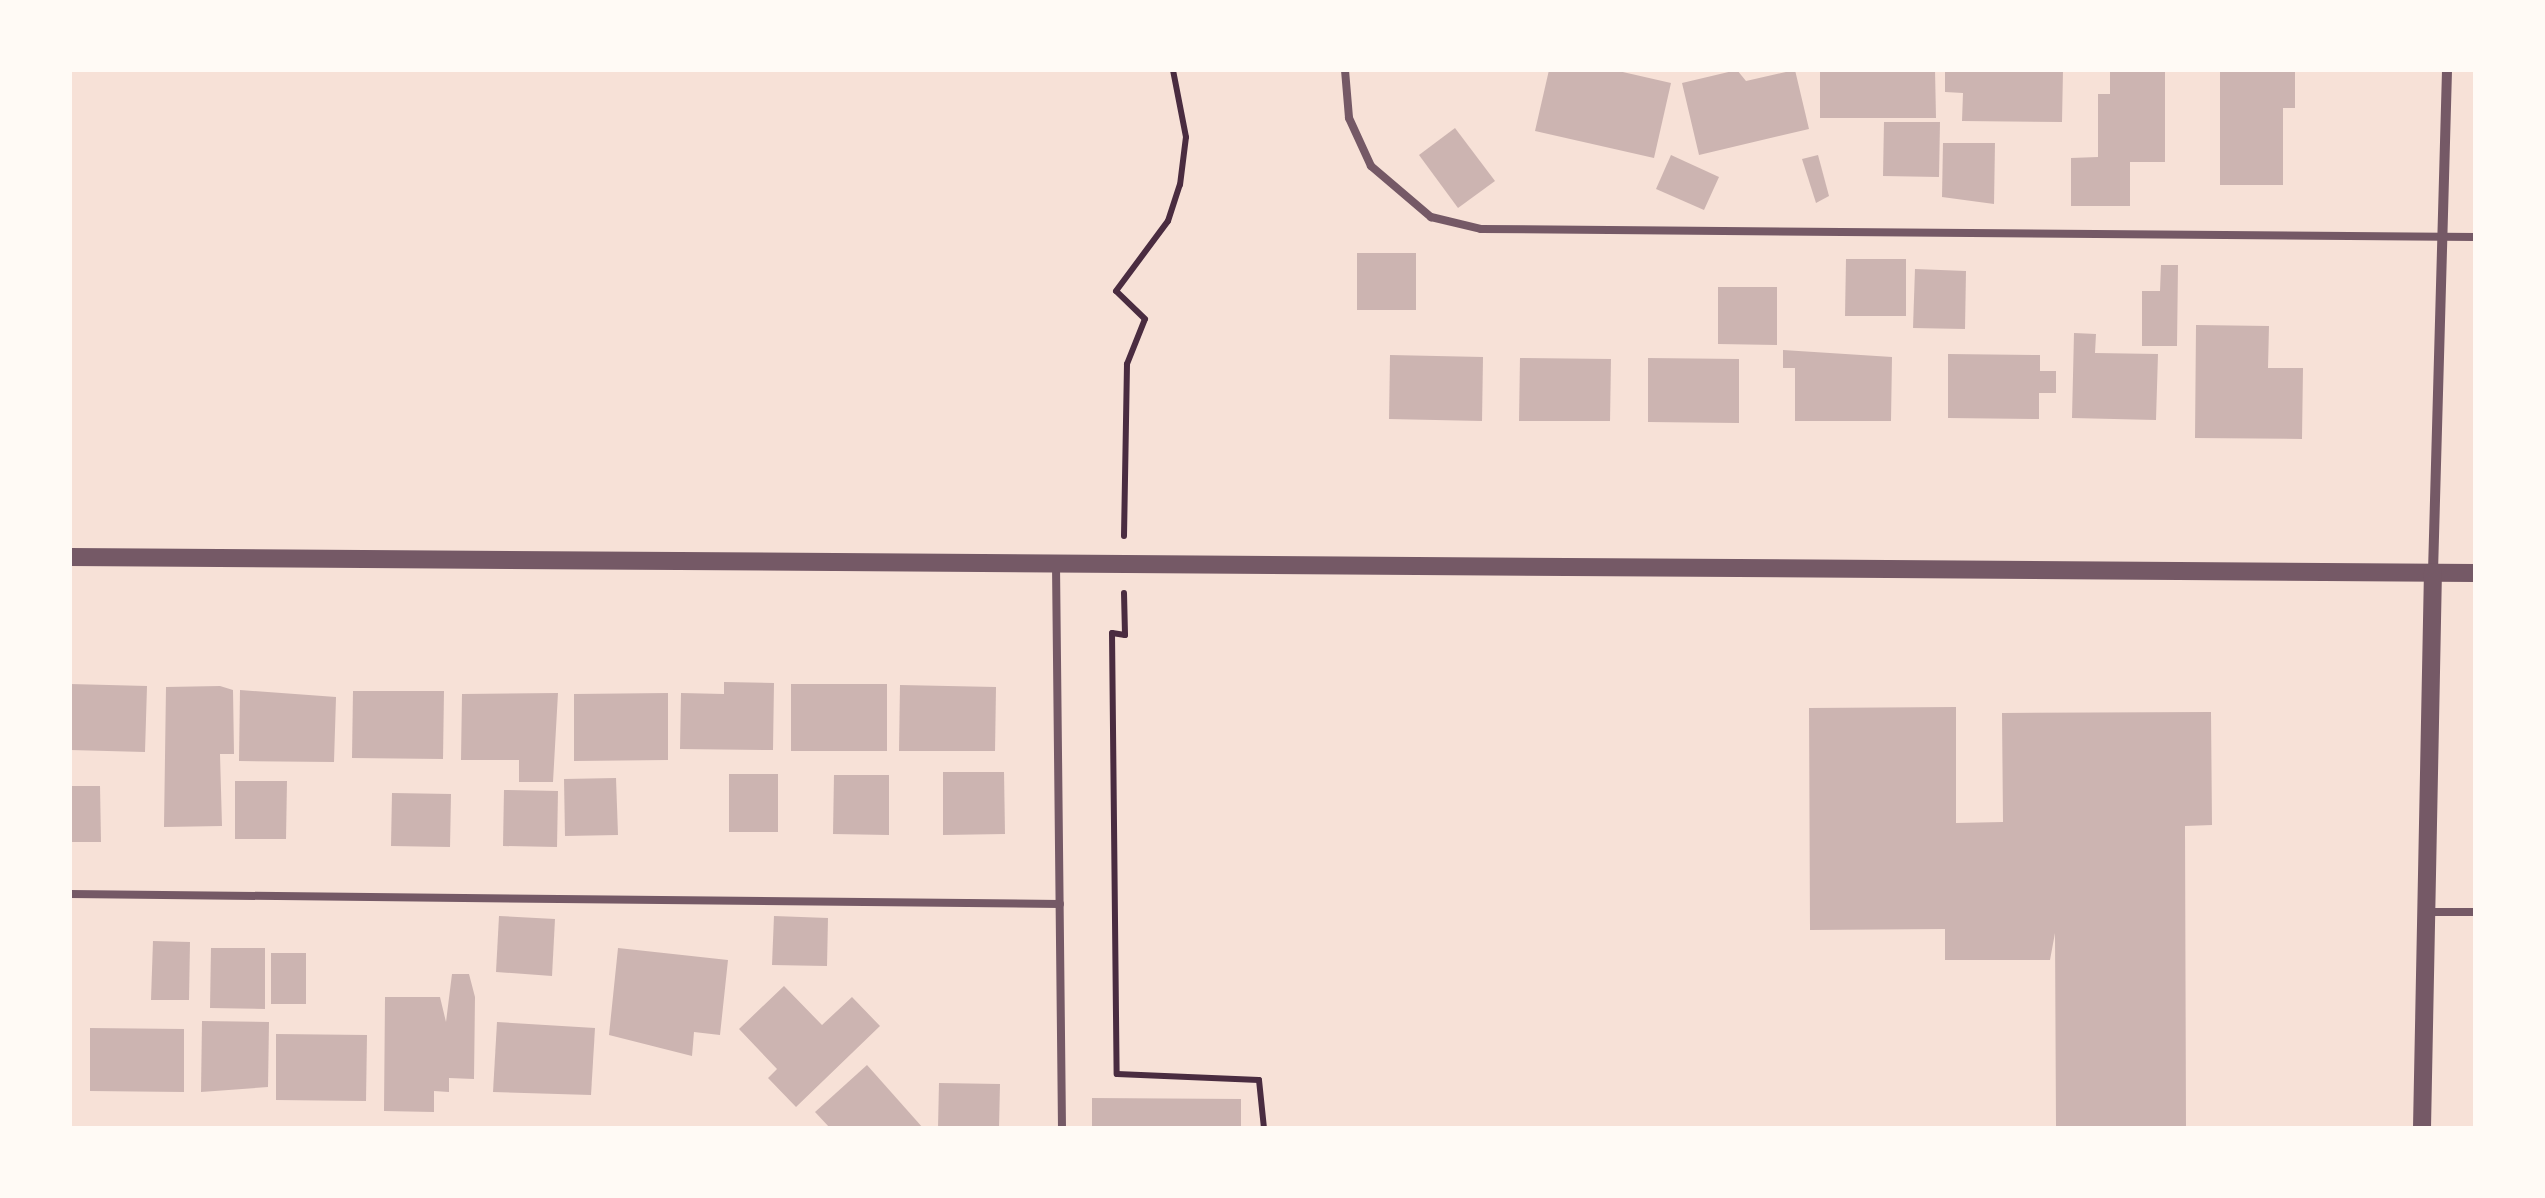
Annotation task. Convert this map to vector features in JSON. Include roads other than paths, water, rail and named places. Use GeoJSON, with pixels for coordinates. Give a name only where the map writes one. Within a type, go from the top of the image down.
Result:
{"type":"FeatureCollection","features":[{"type":"Feature","properties":{"kind":"street"},"geometry":{"type":"LineString","coordinates":[[2422,1128],[2447,70]]}},
{"type":"Feature","properties":{"kind":"street"},"geometry":{"type":"LineString","coordinates":[[70,557],[2475,573]]}},
{"type":"Feature","properties":{"kind":"lane"},"geometry":{"type":"LineString","coordinates":[[1345,70],[1349,118],[1371,166],[1430,217],[1480,229],[2475,237]]}},
{"type":"Feature","properties":{"kind":"lane"},"geometry":{"type":"LineString","coordinates":[[1056,564],[1062,1128]]}},
{"type":"Feature","properties":{"kind":"lane"},"geometry":{"type":"LineString","coordinates":[[70,894],[1060,904]]}},
{"type":"Feature","properties":{"kind":"lane"},"geometry":{"type":"LineString","coordinates":[[2428,912],[2475,912]]}}]}
